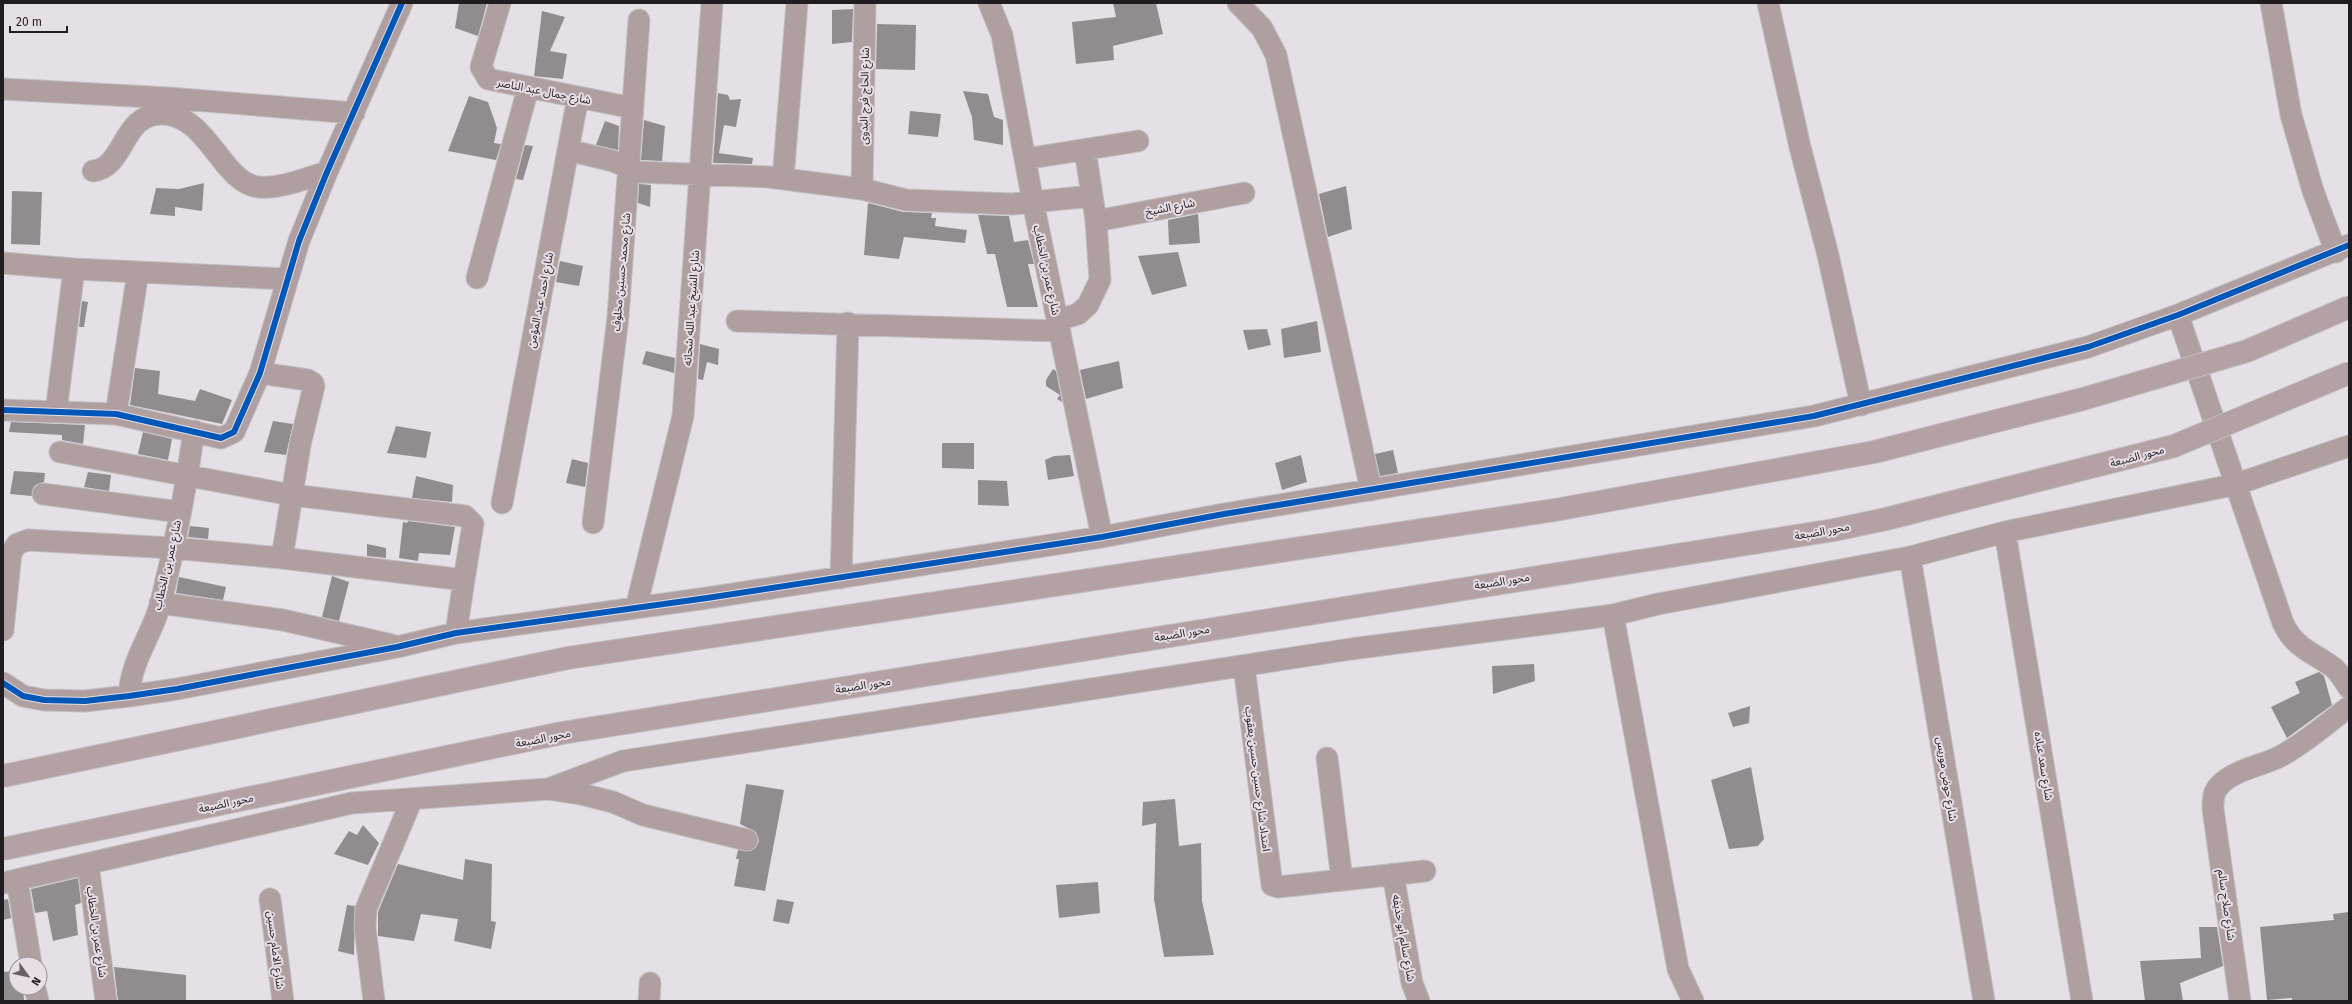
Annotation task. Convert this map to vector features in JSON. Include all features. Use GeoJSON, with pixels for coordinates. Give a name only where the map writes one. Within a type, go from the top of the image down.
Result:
{"type":"FeatureCollection","features":[{"type":"Feature","properties":{"kind":"highway"},"geometry":{"type":"LineString","coordinates":[[3,776],[568,658],[1555,510],[1874,452],[2083,399],[2246,351],[2349,308]]}},
{"type":"Feature","properties":{"kind":"highway","name":"محور الضبعة"},"geometry":{"type":"LineString","coordinates":[[3,849],[562,733],[1871,522],[2174,446],[2349,373]]}},
{"type":"Feature","properties":{"kind":"street"},"geometry":{"type":"LineString","coordinates":[[3,410],[116,414],[221,438],[234,432],[260,373],[299,241],[327,172],[402,3]]}},
{"type":"Feature","properties":{"kind":"street","name":"شارع جمال عبد الناصر"},"geometry":{"type":"LineString","coordinates":[[500,3],[481,67],[484,75],[495,81],[633,108]]}},
{"type":"Feature","properties":{"kind":"street","name":"شارع الشيخ عبد الله شحاته"},"geometry":{"type":"LineString","coordinates":[[636,608],[683,416],[712,3]]}},
{"type":"Feature","properties":{"kind":"street"},"geometry":{"type":"LineString","coordinates":[[783,179],[797,3]]}},
{"type":"Feature","properties":{"kind":"street","name":"شارع الحاج فرج البدوى"},"geometry":{"type":"LineString","coordinates":[[862,189],[865,3]]}},
{"type":"Feature","properties":{"kind":"street","name":"شارع عمر بن الخطاب"},"geometry":{"type":"LineString","coordinates":[[989,3],[1002,35],[1033,202],[1102,537]]}},
{"type":"Feature","properties":{"kind":"street"},"geometry":{"type":"LineString","coordinates":[[1238,3],[1262,28],[1276,56],[1370,490]]}},
{"type":"Feature","properties":{"kind":"street"},"geometry":{"type":"LineString","coordinates":[[1768,3],[1800,147],[1828,255],[1861,405]]}},
{"type":"Feature","properties":{"kind":"street"},"geometry":{"type":"LineString","coordinates":[[3,684],[23,696],[44,700],[85,701],[177,689],[397,647],[456,633],[842,578],[1102,537],[1224,514],[1799,419],[1861,405],[2088,347],[2178,315],[2343,249],[2314,191],[2291,115],[2271,3]]}},
{"type":"Feature","properties":{"kind":"street","name":"شارع محمد حسنين مخلوف"},"geometry":{"type":"LineString","coordinates":[[593,523],[618,317],[639,20]]}},
{"type":"Feature","properties":{"kind":"street"},"geometry":{"type":"LineString","coordinates":[[477,278],[528,88]]}},
{"type":"Feature","properties":{"kind":"street"},"geometry":{"type":"LineString","coordinates":[[3,89],[169,98],[354,113]]}},
{"type":"Feature","properties":{"kind":"street","name":"شارع احمد عبد المؤمن"},"geometry":{"type":"LineString","coordinates":[[502,503],[578,98]]}},
{"type":"Feature","properties":{"kind":"street"},"geometry":{"type":"LineString","coordinates":[[93,171],[104,168],[111,162],[134,126],[142,120],[162,114],[172,116],[193,127],[213,146],[235,175],[258,187],[276,186],[327,172]]}},
{"type":"Feature","properties":{"kind":"street"},"geometry":{"type":"LineString","coordinates":[[1025,159],[1138,141]]}},
{"type":"Feature","properties":{"kind":"street"},"geometry":{"type":"LineString","coordinates":[[568,150],[613,161],[646,173],[700,174],[783,179],[862,189],[906,200],[988,204],[1033,202],[1092,196]]}},
{"type":"Feature","properties":{"kind":"street"},"geometry":{"type":"LineString","coordinates":[[737,320],[848,323],[1059,325],[1078,314],[1088,305],[1100,280],[1096,221],[1085,150]]}},
{"type":"Feature","properties":{"kind":"street","name":"شارع الشيخ"},"geometry":{"type":"LineString","coordinates":[[1096,221],[1244,193]]}},
{"type":"Feature","properties":{"kind":"street"},"geometry":{"type":"LineString","coordinates":[[3,262],[74,269],[287,279]]}},
{"type":"Feature","properties":{"kind":"street"},"geometry":{"type":"LineString","coordinates":[[56,412],[74,269]]}},
{"type":"Feature","properties":{"kind":"street"},"geometry":{"type":"LineString","coordinates":[[116,414],[138,272]]}},
{"type":"Feature","properties":{"kind":"street"},"geometry":{"type":"LineString","coordinates":[[2178,315],[2237,484],[2283,624],[2289,636],[2300,646],[2334,668],[2349,688]]}},
{"type":"Feature","properties":{"kind":"street"},"geometry":{"type":"LineString","coordinates":[[842,578],[848,323]]}},
{"type":"Feature","properties":{"kind":"street"},"geometry":{"type":"LineString","coordinates":[[260,373],[313,383],[282,558]]}},
{"type":"Feature","properties":{"kind":"street","name":"شارع عمر بن الخطاب"},"geometry":{"type":"LineString","coordinates":[[129,696],[134,664],[148,638],[160,603],[188,474],[194,431]]}},
{"type":"Feature","properties":{"kind":"street"},"geometry":{"type":"LineString","coordinates":[[548,789],[623,761],[1351,649],[1613,615],[1658,604],[1910,557],[2005,532],[2237,484],[2349,446]]}},
{"type":"Feature","properties":{"kind":"street"},"geometry":{"type":"LineString","coordinates":[[60,452],[188,474],[292,495],[469,517],[473,524],[456,633]]}},
{"type":"Feature","properties":{"kind":"street"},"geometry":{"type":"LineString","coordinates":[[43,494],[179,512]]}},
{"type":"Feature","properties":{"kind":"street","name":"شارع سعد عباده"},"geometry":{"type":"LineString","coordinates":[[2005,532],[2082,1001]]}},
{"type":"Feature","properties":{"kind":"street"},"geometry":{"type":"LineString","coordinates":[[3,630],[12,553],[17,544],[28,540],[172,548],[282,558],[464,580]]}},
{"type":"Feature","properties":{"kind":"street","name":"شارع حوض موريس"},"geometry":{"type":"LineString","coordinates":[[1910,557],[1984,1001]]}},
{"type":"Feature","properties":{"kind":"street"},"geometry":{"type":"LineString","coordinates":[[160,603],[283,620],[397,647]]}},
{"type":"Feature","properties":{"kind":"street"},"geometry":{"type":"LineString","coordinates":[[1613,615],[1678,969],[1693,1001]]}},
{"type":"Feature","properties":{"kind":"street","name":"امتداد شارع حسين حسين يعقوب"},"geometry":{"type":"LineString","coordinates":[[1244,666],[1271,882],[1275,887],[1278,887],[1342,880]]}},
{"type":"Feature","properties":{"kind":"street","name":"شارع صلاح سالم"},"geometry":{"type":"LineString","coordinates":[[2240,1001],[2213,809],[2215,791],[2220,785],[2237,774],[2280,757],[2301,744],[2349,707]]}},
{"type":"Feature","properties":{"kind":"street"},"geometry":{"type":"LineString","coordinates":[[1327,758],[1342,880],[1425,871]]}},
{"type":"Feature","properties":{"kind":"street"},"geometry":{"type":"LineString","coordinates":[[29,956],[10,881],[352,802],[548,789],[587,795],[613,802],[643,814],[747,840]]}},
{"type":"Feature","properties":{"kind":"street"},"geometry":{"type":"LineString","coordinates":[[374,1001],[365,928],[366,909],[412,799]]}},
{"type":"Feature","properties":{"kind":"street","name":"شارع عمر بن الخطاب"},"geometry":{"type":"LineString","coordinates":[[88,864],[106,1001]]}},
{"type":"Feature","properties":{"kind":"street","name":"شارع سالم ابو حذيفه"},"geometry":{"type":"LineString","coordinates":[[1393,874],[1412,983],[1419,1001]]}},
{"type":"Feature","properties":{"kind":"street","name":"شارع الامام حسين"},"geometry":{"type":"LineString","coordinates":[[270,899],[283,1001]]}},
{"type":"Feature","properties":{"kind":"building"},"geometry":{"type":"Polygon","coordinates":[[[459,3],[487,3],[478,36],[455,28],[459,3]]]}},
{"type":"Feature","properties":{"kind":"building"},"geometry":{"type":"Polygon","coordinates":[[[1113,3],[1156,3],[1163,34],[1113,46],[1114,60],[1076,64],[1072,22],[1116,17],[1113,3]]]}},
{"type":"Feature","properties":{"kind":"building"},"geometry":{"type":"Polygon","coordinates":[[[853,9],[852,42],[832,44],[832,10],[853,9]]]}},
{"type":"Feature","properties":{"kind":"building"},"geometry":{"type":"Polygon","coordinates":[[[542,11],[565,17],[550,51],[567,54],[563,79],[534,76],[542,11]]]}},
{"type":"Feature","properties":{"kind":"building"},"geometry":{"type":"Polygon","coordinates":[[[877,24],[916,25],[915,70],[876,69],[877,24]]]}},
{"type":"Feature","properties":{"kind":"building"},"geometry":{"type":"Polygon","coordinates":[[[963,91],[988,94],[994,117],[1003,120],[1003,145],[974,140],[972,117],[963,91]]]}},
{"type":"Feature","properties":{"kind":"building"},"geometry":{"type":"Polygon","coordinates":[[[718,93],[728,95],[730,100],[741,99],[736,127],[724,125],[719,153],[753,158],[752,164],[713,163],[718,93]]]}},
{"type":"Feature","properties":{"kind":"building"},"geometry":{"type":"Polygon","coordinates":[[[469,96],[488,102],[497,128],[494,143],[501,144],[496,160],[448,151],[469,96]]]}},
{"type":"Feature","properties":{"kind":"building"},"geometry":{"type":"Polygon","coordinates":[[[910,111],[941,114],[938,137],[908,134],[910,111]]]}},
{"type":"Feature","properties":{"kind":"building"},"geometry":{"type":"Polygon","coordinates":[[[644,120],[665,126],[662,161],[641,160],[644,120]]]}},
{"type":"Feature","properties":{"kind":"building"},"geometry":{"type":"Polygon","coordinates":[[[605,121],[619,126],[618,150],[596,145],[605,121]]]}},
{"type":"Feature","properties":{"kind":"building"},"geometry":{"type":"Polygon","coordinates":[[[525,145],[533,146],[523,180],[516,179],[525,145]]]}},
{"type":"Feature","properties":{"kind":"building"},"geometry":{"type":"Polygon","coordinates":[[[204,183],[202,211],[175,207],[175,216],[150,214],[156,188],[179,189],[204,183]]]}},
{"type":"Feature","properties":{"kind":"building"},"geometry":{"type":"Polygon","coordinates":[[[639,184],[651,185],[650,207],[638,203],[639,184]]]}},
{"type":"Feature","properties":{"kind":"building"},"geometry":{"type":"Polygon","coordinates":[[[1346,186],[1352,229],[1328,237],[1319,194],[1346,186]]]}},
{"type":"Feature","properties":{"kind":"building"},"geometry":{"type":"Polygon","coordinates":[[[12,191],[42,192],[40,245],[11,244],[12,191]]]}},
{"type":"Feature","properties":{"kind":"building"},"geometry":{"type":"Polygon","coordinates":[[[868,203],[903,212],[932,213],[931,218],[936,218],[935,226],[967,230],[965,243],[904,237],[899,259],[864,255],[868,203]]]}},
{"type":"Feature","properties":{"kind":"building"},"geometry":{"type":"Polygon","coordinates":[[[1198,214],[1200,243],[1169,245],[1168,220],[1198,214]]]}},
{"type":"Feature","properties":{"kind":"building"},"geometry":{"type":"Polygon","coordinates":[[[978,215],[1009,216],[1014,242],[1028,240],[1034,264],[1028,264],[1038,307],[1007,307],[995,254],[987,254],[978,215]]]}},
{"type":"Feature","properties":{"kind":"building"},"geometry":{"type":"Polygon","coordinates":[[[1178,252],[1187,286],[1152,295],[1138,256],[1178,252]]]}},
{"type":"Feature","properties":{"kind":"building"},"geometry":{"type":"Polygon","coordinates":[[[560,261],[583,266],[579,286],[556,282],[560,261]]]}},
{"type":"Feature","properties":{"kind":"building"},"geometry":{"type":"Polygon","coordinates":[[[82,301],[88,302],[84,327],[79,327],[82,301]]]}},
{"type":"Feature","properties":{"kind":"building"},"geometry":{"type":"Polygon","coordinates":[[[1317,321],[1321,352],[1284,358],[1281,329],[1317,321]]]}},
{"type":"Feature","properties":{"kind":"building"},"geometry":{"type":"Polygon","coordinates":[[[1267,329],[1271,345],[1248,350],[1243,330],[1267,329]]]}},
{"type":"Feature","properties":{"kind":"building"},"geometry":{"type":"Polygon","coordinates":[[[700,344],[719,349],[718,365],[707,362],[703,380],[698,379],[700,344]]]}},
{"type":"Feature","properties":{"kind":"building"},"geometry":{"type":"Polygon","coordinates":[[[646,351],[675,358],[674,373],[642,364],[646,351]]]}},
{"type":"Feature","properties":{"kind":"building"},"geometry":{"type":"Polygon","coordinates":[[[1119,361],[1123,388],[1086,399],[1080,370],[1119,361]]]}},
{"type":"Feature","properties":{"kind":"building"},"geometry":{"type":"Polygon","coordinates":[[[135,368],[160,371],[158,394],[195,401],[200,389],[232,400],[222,424],[130,405],[135,368]]]}},
{"type":"Feature","properties":{"kind":"building"},"geometry":{"type":"Polygon","coordinates":[[[1053,369],[1056,371],[1062,402],[1057,399],[1060,395],[1046,386],[1046,380],[1053,369]]]}},
{"type":"Feature","properties":{"kind":"building"},"geometry":{"type":"Polygon","coordinates":[[[273,421],[293,424],[286,455],[264,452],[273,421]]]}},
{"type":"Feature","properties":{"kind":"building"},"geometry":{"type":"Polygon","coordinates":[[[11,422],[85,425],[83,444],[62,440],[62,435],[9,432],[11,422]]]}},
{"type":"Feature","properties":{"kind":"building"},"geometry":{"type":"Polygon","coordinates":[[[396,426],[431,432],[426,458],[387,453],[396,426]]]}},
{"type":"Feature","properties":{"kind":"building"},"geometry":{"type":"Polygon","coordinates":[[[143,432],[172,439],[168,460],[138,454],[143,432]]]}},
{"type":"Feature","properties":{"kind":"building"},"geometry":{"type":"Polygon","coordinates":[[[942,443],[974,443],[974,469],[942,468],[942,443]]]}},
{"type":"Feature","properties":{"kind":"building"},"geometry":{"type":"Polygon","coordinates":[[[1393,450],[1398,473],[1380,476],[1375,454],[1393,450]]]}},
{"type":"Feature","properties":{"kind":"building"},"geometry":{"type":"Polygon","coordinates":[[[1070,455],[1074,476],[1048,480],[1045,460],[1054,456],[1070,455]]]}},
{"type":"Feature","properties":{"kind":"building"},"geometry":{"type":"Polygon","coordinates":[[[1301,455],[1307,482],[1282,490],[1275,463],[1301,455]]]}},
{"type":"Feature","properties":{"kind":"building"},"geometry":{"type":"Polygon","coordinates":[[[572,459],[588,463],[585,487],[566,483],[572,459]]]}},
{"type":"Feature","properties":{"kind":"building"},"geometry":{"type":"Polygon","coordinates":[[[14,471],[45,473],[44,482],[34,486],[32,496],[10,494],[14,471]]]}},
{"type":"Feature","properties":{"kind":"building"},"geometry":{"type":"Polygon","coordinates":[[[88,472],[111,475],[109,491],[84,487],[88,472]]]}},
{"type":"Feature","properties":{"kind":"building"},"geometry":{"type":"Polygon","coordinates":[[[416,476],[453,485],[452,502],[412,498],[416,476]]]}},
{"type":"Feature","properties":{"kind":"building"},"geometry":{"type":"Polygon","coordinates":[[[978,480],[1007,481],[1009,506],[978,505],[978,480]]]}},
{"type":"Feature","properties":{"kind":"building"},"geometry":{"type":"Polygon","coordinates":[[[408,521],[455,527],[450,555],[419,553],[418,561],[399,558],[403,522],[407,523],[408,521]]]}},
{"type":"Feature","properties":{"kind":"building"},"geometry":{"type":"Polygon","coordinates":[[[190,526],[209,528],[208,539],[188,537],[190,526]]]}},
{"type":"Feature","properties":{"kind":"building"},"geometry":{"type":"Polygon","coordinates":[[[367,544],[386,548],[386,558],[367,556],[367,544]]]}},
{"type":"Feature","properties":{"kind":"building"},"geometry":{"type":"Polygon","coordinates":[[[332,576],[349,582],[339,621],[322,617],[332,576]]]}},
{"type":"Feature","properties":{"kind":"building"},"geometry":{"type":"Polygon","coordinates":[[[179,577],[226,587],[223,600],[176,593],[179,577]]]}},
{"type":"Feature","properties":{"kind":"building"},"geometry":{"type":"Polygon","coordinates":[[[1534,664],[1535,681],[1493,694],[1492,666],[1534,664]]]}},
{"type":"Feature","properties":{"kind":"building"},"geometry":{"type":"Polygon","coordinates":[[[2319,672],[2324,676],[2332,705],[2287,738],[2271,707],[2300,693],[2295,682],[2319,672]]]}},
{"type":"Feature","properties":{"kind":"building"},"geometry":{"type":"Polygon","coordinates":[[[1750,706],[1749,723],[1733,727],[1728,713],[1750,706]]]}},
{"type":"Feature","properties":{"kind":"building"},"geometry":{"type":"Polygon","coordinates":[[[1751,767],[1764,839],[1758,846],[1729,849],[1711,780],[1751,767]]]}},
{"type":"Feature","properties":{"kind":"building"},"geometry":{"type":"Polygon","coordinates":[[[746,784],[784,790],[765,891],[734,886],[739,859],[736,859],[738,850],[751,851],[759,842],[756,832],[740,824],[746,784]]]}},
{"type":"Feature","properties":{"kind":"building"},"geometry":{"type":"Polygon","coordinates":[[[1175,799],[1179,846],[1201,843],[1202,901],[1214,955],[1164,957],[1154,899],[1156,823],[1142,826],[1143,802],[1175,799]]]}},
{"type":"Feature","properties":{"kind":"building"},"geometry":{"type":"Polygon","coordinates":[[[363,825],[379,843],[368,865],[334,854],[349,831],[357,835],[363,825]]]}},
{"type":"Feature","properties":{"kind":"building"},"geometry":{"type":"Polygon","coordinates":[[[465,859],[492,864],[491,921],[496,922],[491,949],[454,941],[458,919],[421,914],[414,941],[378,936],[378,912],[398,864],[463,880],[465,859]]]}},
{"type":"Feature","properties":{"kind":"building"},"geometry":{"type":"Polygon","coordinates":[[[78,878],[81,903],[75,905],[78,935],[53,941],[47,911],[35,913],[31,889],[78,878]]]}},
{"type":"Feature","properties":{"kind":"building"},"geometry":{"type":"Polygon","coordinates":[[[1098,882],[1100,913],[1059,918],[1056,885],[1098,882]]]}},
{"type":"Feature","properties":{"kind":"building"},"geometry":{"type":"Polygon","coordinates":[[[8,899],[11,918],[3,920],[3,900],[8,899]]]}},
{"type":"Feature","properties":{"kind":"building"},"geometry":{"type":"Polygon","coordinates":[[[777,899],[794,902],[789,924],[773,921],[777,899]]]}},
{"type":"Feature","properties":{"kind":"building"},"geometry":{"type":"Polygon","coordinates":[[[347,905],[355,906],[354,955],[338,951],[347,905]]]}},
{"type":"Feature","properties":{"kind":"building"},"geometry":{"type":"Polygon","coordinates":[[[2349,912],[2349,1001],[2292,1001],[2292,998],[2267,1000],[2260,927],[2334,920],[2333,914],[2349,912]]]}},
{"type":"Feature","properties":{"kind":"building"},"geometry":{"type":"Polygon","coordinates":[[[2199,927],[2217,927],[2223,966],[2180,983],[2183,1001],[2145,1001],[2140,961],[2201,958],[2199,927]]]}},
{"type":"Feature","properties":{"kind":"building"},"geometry":{"type":"Polygon","coordinates":[[[114,967],[186,975],[186,1001],[118,1001],[114,967]]]}},
{"type":"Feature","properties":{"kind":"building"},"geometry":{"type":"Polygon","coordinates":[[[3,972],[8,972],[8,996],[24,996],[24,1001],[3,1001],[3,972]]]}},
{"type":"Feature","properties":{"kind":"cycle path"},"geometry":{"type":"LineString","coordinates":[[3,410],[116,414],[221,438],[234,432],[260,373],[299,241],[327,172],[402,3]]}},
{"type":"Feature","properties":{"kind":"cycle path"},"geometry":{"type":"LineString","coordinates":[[3,683],[23,696],[44,700],[85,701],[177,689],[397,647],[456,633],[707,598],[1102,537],[1224,514],[1814,416],[2088,347],[2178,315],[2349,245]]}}]}
